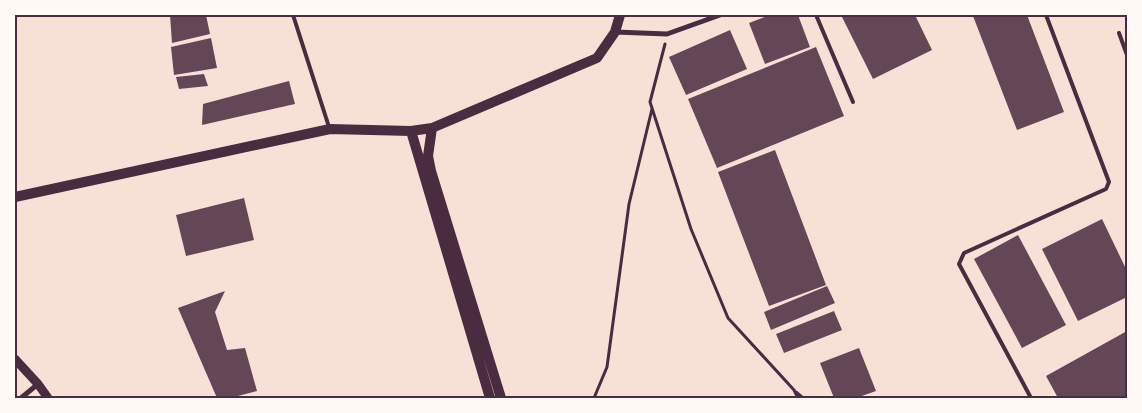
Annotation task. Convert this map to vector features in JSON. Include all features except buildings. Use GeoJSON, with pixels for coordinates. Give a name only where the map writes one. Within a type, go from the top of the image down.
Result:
{"type":"FeatureCollection","features":[{"type":"Feature","properties":{"kind":"main road"},"geometry":{"type":"LineString","coordinates":[[15,197],[330,129],[412,131],[432,128],[597,58],[615,32],[620,15]]}},
{"type":"Feature","properties":{"kind":"main road"},"geometry":{"type":"LineString","coordinates":[[432,128],[428,156],[431,171],[500,398]]}},
{"type":"Feature","properties":{"kind":"main road"},"geometry":{"type":"LineString","coordinates":[[412,131],[490,398]]}},
{"type":"Feature","properties":{"kind":"street"},"geometry":{"type":"LineString","coordinates":[[615,32],[667,34],[720,15]]}},
{"type":"Feature","properties":{"kind":"street"},"geometry":{"type":"LineString","coordinates":[[15,359],[48,398]]}},
{"type":"Feature","properties":{"kind":"street"},"geometry":{"type":"LineString","coordinates":[[21,398],[38,384]]}},
{"type":"Feature","properties":{"kind":"lane"},"geometry":{"type":"LineString","coordinates":[[293,15],[330,129]]}},
{"type":"Feature","properties":{"kind":"lane"},"geometry":{"type":"LineString","coordinates":[[816,15],[853,102]]}},
{"type":"Feature","properties":{"kind":"lane"},"geometry":{"type":"LineString","coordinates":[[1031,398],[959,264],[964,253],[1106,189],[1109,182],[1046,15]]}},
{"type":"Feature","properties":{"kind":"lane"},"geometry":{"type":"LineString","coordinates":[[1119,33],[1127,55]]}},
{"type":"Feature","properties":{"kind":"path"},"geometry":{"type":"LineString","coordinates":[[667,34],[650,102],[691,229],[728,318],[803,398]]}},
{"type":"Feature","properties":{"kind":"path"},"geometry":{"type":"LineString","coordinates":[[594,398],[607,367],[630,204],[652,109]]}},
{"type":"Feature","properties":{"kind":"path"},"geometry":{"type":"LineString","coordinates":[[794,390],[798,398]]}}]}
